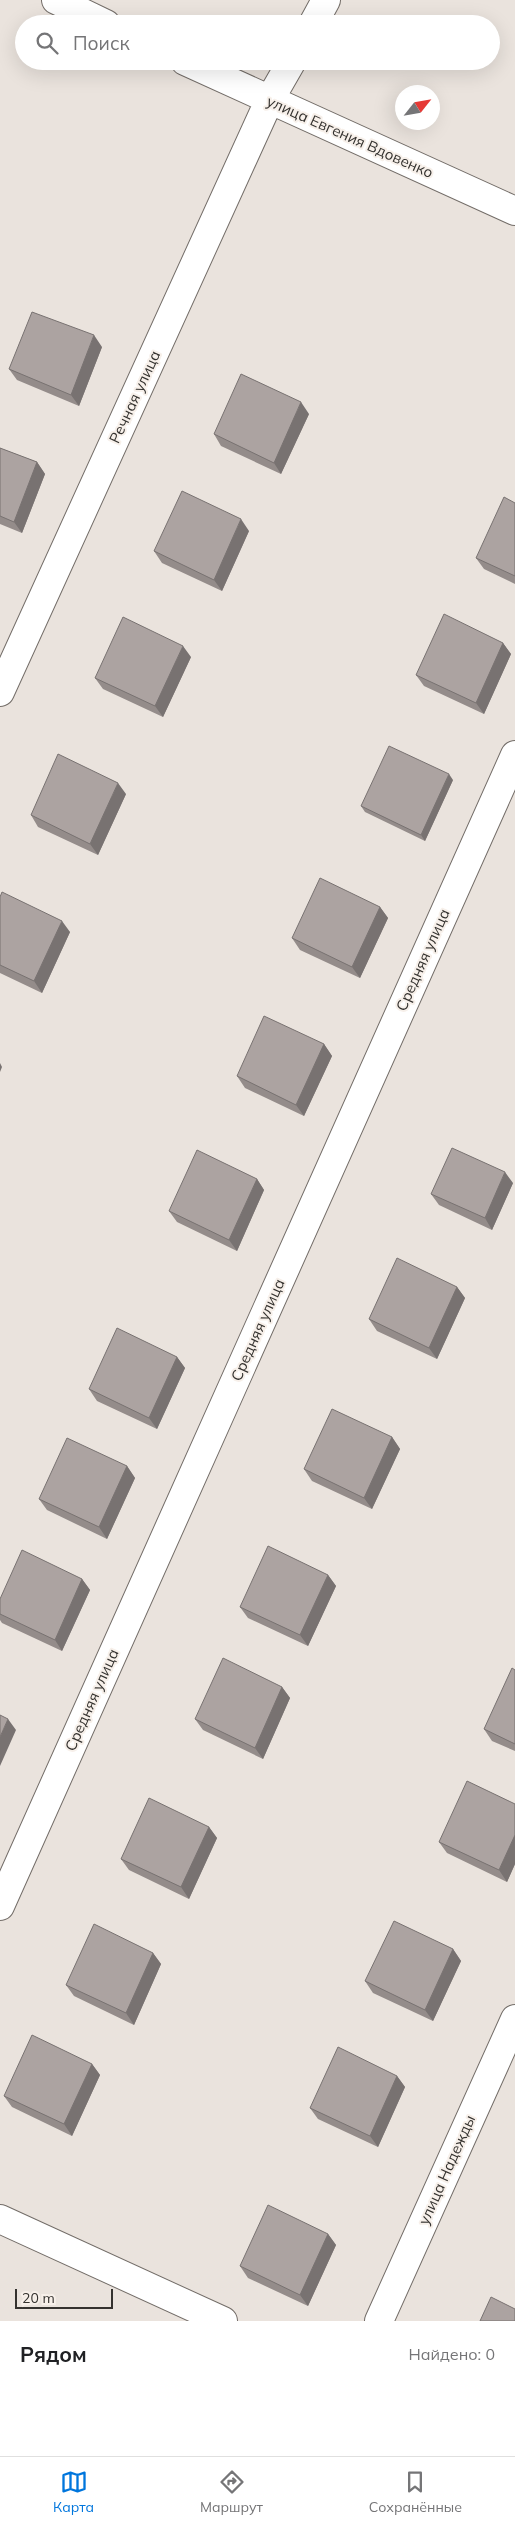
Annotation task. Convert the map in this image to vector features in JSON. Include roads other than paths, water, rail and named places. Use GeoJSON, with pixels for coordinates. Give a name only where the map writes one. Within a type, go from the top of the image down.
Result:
{"type":"FeatureCollection","features":[{"type":"Feature","properties":{"kind":"street"},"geometry":{"type":"LineString","coordinates":[[56,0],[87,15]]}},
{"type":"Feature","properties":{"kind":"street"},"geometry":{"type":"LineString","coordinates":[[317,15],[326,0]]}},
{"type":"Feature","properties":{"kind":"street","name":"улица Евгения Вдовенко"},"geometry":{"type":"LineString","coordinates":[[204,70],[515,211]]}},
{"type":"Feature","properties":{"kind":"street","name":"Речная улица"},"geometry":{"type":"LineString","coordinates":[[0,692],[269,101],[287,70]]}},
{"type":"Feature","properties":{"kind":"street","name":"Средняя улица"},"geometry":{"type":"LineString","coordinates":[[0,1906],[515,755]]}},
{"type":"Feature","properties":{"kind":"street","name":"улица Надежды"},"geometry":{"type":"LineString","coordinates":[[379,2321],[515,2018]]}},
{"type":"Feature","properties":{"kind":"street"},"geometry":{"type":"LineString","coordinates":[[0,2219],[223,2321]]}}]}
